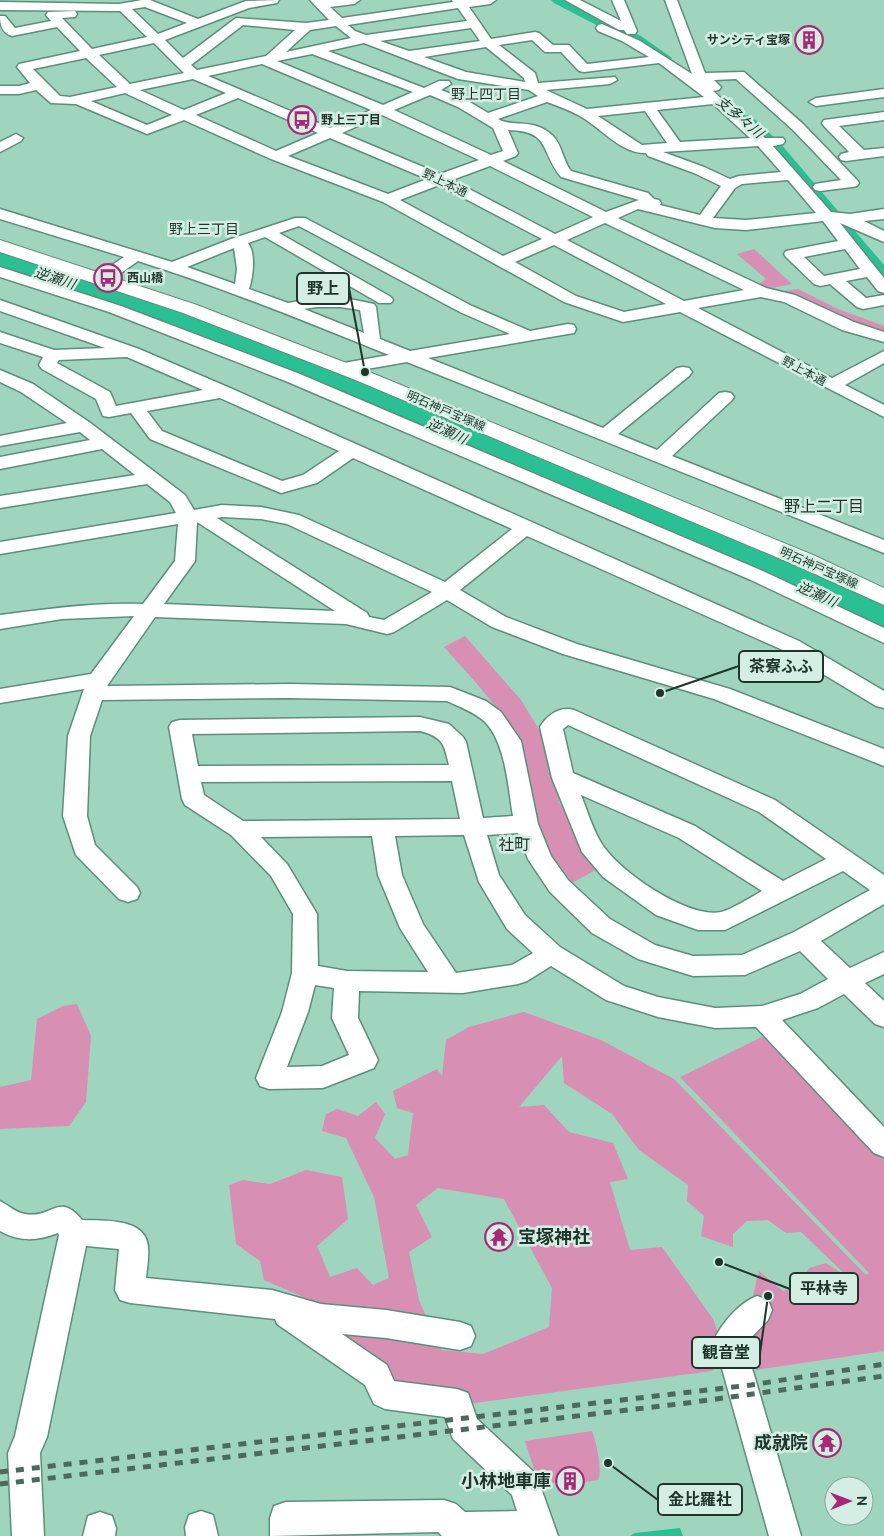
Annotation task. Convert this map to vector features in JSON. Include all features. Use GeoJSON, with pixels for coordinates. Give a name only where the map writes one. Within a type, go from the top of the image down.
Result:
{"type":"FeatureCollection","features":[{"type":"Feature","properties":{"kind":"main road","name":"明石神戸宝塚線"},"geometry":{"type":"LineString","coordinates":[[0,246],[231,324],[344,368],[804,560],[884,597]]}},
{"type":"Feature","properties":{"kind":"street"},"geometry":{"type":"LineString","coordinates":[[273,0],[245,2],[156,39],[24,67],[39,86],[56,100],[78,100],[365,40],[473,24]]}},
{"type":"Feature","properties":{"kind":"street"},"geometry":{"type":"LineString","coordinates":[[319,2],[354,0]]}},
{"type":"Feature","properties":{"kind":"street"},"geometry":{"type":"LineString","coordinates":[[182,65],[240,21],[306,27],[459,2],[490,0]]}},
{"type":"Feature","properties":{"kind":"street"},"geometry":{"type":"LineString","coordinates":[[618,0],[631,31]]}},
{"type":"Feature","properties":{"kind":"street"},"geometry":{"type":"LineString","coordinates":[[671,0],[701,76]]}},
{"type":"Feature","properties":{"kind":"street"},"geometry":{"type":"LineString","coordinates":[[319,2],[351,34],[463,76],[497,82],[622,78]]}},
{"type":"Feature","properties":{"kind":"street"},"geometry":{"type":"LineString","coordinates":[[459,2],[488,43],[548,97],[585,113],[626,142],[699,170],[730,185]]}},
{"type":"Feature","properties":{"kind":"street"},"geometry":{"type":"LineString","coordinates":[[566,2],[631,31],[673,56],[701,76],[820,187],[847,244],[877,269]]}},
{"type":"Feature","properties":{"kind":"street"},"geometry":{"type":"LineString","coordinates":[[566,2],[599,26],[640,45],[662,59],[769,141],[792,175],[836,218],[877,269],[884,288]]}},
{"type":"Feature","properties":{"kind":"street"},"geometry":{"type":"LineString","coordinates":[[60,23],[12,32],[1,12],[40,3],[98,4],[121,7],[134,4],[151,4],[198,23]]}},
{"type":"Feature","properties":{"kind":"street"},"geometry":{"type":"LineString","coordinates":[[98,4],[86,13],[52,15],[128,90],[276,156],[388,199],[570,299],[623,317],[761,292]]}},
{"type":"Feature","properties":{"kind":"street","name":"野上本通"},"geometry":{"type":"LineString","coordinates":[[121,7],[126,9],[194,75],[441,180],[884,412]]}},
{"type":"Feature","properties":{"kind":"street"},"geometry":{"type":"LineString","coordinates":[[267,59],[306,27]]}},
{"type":"Feature","properties":{"kind":"street"},"geometry":{"type":"LineString","coordinates":[[407,55],[535,36],[550,49],[564,48],[584,68],[662,59]]}},
{"type":"Feature","properties":{"kind":"street"},"geometry":{"type":"LineString","coordinates":[[314,50],[463,104],[494,122],[527,126],[546,136],[566,174],[643,196],[649,202],[711,220]]}},
{"type":"Feature","properties":{"kind":"street"},"geometry":{"type":"LineString","coordinates":[[267,59],[492,161],[761,292],[789,298],[848,326],[884,337]]}},
{"type":"Feature","properties":{"kind":"street"},"geometry":{"type":"LineString","coordinates":[[661,74],[680,73]]}},
{"type":"Feature","properties":{"kind":"street"},"geometry":{"type":"LineString","coordinates":[[701,76],[739,75],[789,118],[831,158],[852,183],[820,187]]}},
{"type":"Feature","properties":{"kind":"street"},"geometry":{"type":"LineString","coordinates":[[276,156],[463,76]]}},
{"type":"Feature","properties":{"kind":"street"},"geometry":{"type":"LineString","coordinates":[[0,90],[19,90],[39,86]]}},
{"type":"Feature","properties":{"kind":"street"},"geometry":{"type":"LineString","coordinates":[[846,121],[819,102],[884,92]]}},
{"type":"Feature","properties":{"kind":"street"},"geometry":{"type":"LineString","coordinates":[[78,100],[147,130],[239,93]]}},
{"type":"Feature","properties":{"kind":"street"},"geometry":{"type":"LineString","coordinates":[[494,122],[548,97]]}},
{"type":"Feature","properties":{"kind":"street"},"geometry":{"type":"LineString","coordinates":[[585,113],[715,100]]}},
{"type":"Feature","properties":{"kind":"street"},"geometry":{"type":"LineString","coordinates":[[648,106],[677,148]]}},
{"type":"Feature","properties":{"kind":"street"},"geometry":{"type":"LineString","coordinates":[[860,156],[829,123],[884,116]]}},
{"type":"Feature","properties":{"kind":"street"},"geometry":{"type":"LineString","coordinates":[[388,199],[511,153],[494,122]]}},
{"type":"Feature","properties":{"kind":"street"},"geometry":{"type":"LineString","coordinates":[[0,148],[16,138]]}},
{"type":"Feature","properties":{"kind":"street"},"geometry":{"type":"LineString","coordinates":[[645,150],[769,141]]}},
{"type":"Feature","properties":{"kind":"street"},"geometry":{"type":"LineString","coordinates":[[831,158],[884,152]]}},
{"type":"Feature","properties":{"kind":"street"},"geometry":{"type":"LineString","coordinates":[[711,220],[730,185],[739,180],[792,175]]}},
{"type":"Feature","properties":{"kind":"street"},"geometry":{"type":"LineString","coordinates":[[502,262],[638,204],[711,220],[746,225],[884,214]]}},
{"type":"Feature","properties":{"kind":"street"},"geometry":{"type":"LineString","coordinates":[[0,214],[173,267],[287,308],[884,546]]}},
{"type":"Feature","properties":{"kind":"street"},"geometry":{"type":"LineString","coordinates":[[836,218],[884,237]]}},
{"type":"Feature","properties":{"kind":"street"},"geometry":{"type":"LineString","coordinates":[[173,267],[236,242],[300,220],[422,287],[466,309],[529,336]]}},
{"type":"Feature","properties":{"kind":"street"},"geometry":{"type":"LineString","coordinates":[[267,232],[385,300]]}},
{"type":"Feature","properties":{"kind":"street"},"geometry":{"type":"LineString","coordinates":[[236,242],[244,247],[245,266],[243,286],[240,292]]}},
{"type":"Feature","properties":{"kind":"street"},"geometry":{"type":"LineString","coordinates":[[847,244],[792,254],[820,281],[877,269]]}},
{"type":"Feature","properties":{"kind":"street"},"geometry":{"type":"LineString","coordinates":[[102,279],[136,256]]}},
{"type":"Feature","properties":{"kind":"street"},"geometry":{"type":"LineString","coordinates":[[0,288],[44,260]]}},
{"type":"Feature","properties":{"kind":"street"},"geometry":{"type":"LineString","coordinates":[[0,272],[114,309],[294,378],[758,576],[884,636]]}},
{"type":"Feature","properties":{"kind":"street"},"geometry":{"type":"LineString","coordinates":[[834,279],[863,304],[884,300]]}},
{"type":"Feature","properties":{"kind":"street"},"geometry":{"type":"LineString","coordinates":[[287,308],[297,305],[354,302],[368,307],[422,287]]}},
{"type":"Feature","properties":{"kind":"street"},"geometry":{"type":"LineString","coordinates":[[0,305],[134,352],[792,646],[884,701]]}},
{"type":"Feature","properties":{"kind":"street"},"geometry":{"type":"LineString","coordinates":[[368,307],[373,338],[369,342]]}},
{"type":"Feature","properties":{"kind":"street"},"geometry":{"type":"LineString","coordinates":[[344,368],[568,329]]}},
{"type":"Feature","properties":{"kind":"street"},"geometry":{"type":"LineString","coordinates":[[0,338],[52,356],[134,352]]}},
{"type":"Feature","properties":{"kind":"street"},"geometry":{"type":"LineString","coordinates":[[52,356],[48,365],[104,396],[110,412],[224,392]]}},
{"type":"Feature","properties":{"kind":"street"},"geometry":{"type":"LineString","coordinates":[[832,385],[884,356]]}},
{"type":"Feature","properties":{"kind":"street"},"geometry":{"type":"LineString","coordinates":[[606,436],[683,372]]}},
{"type":"Feature","properties":{"kind":"street"},"geometry":{"type":"LineString","coordinates":[[0,375],[27,388],[83,426],[178,499],[194,516],[365,622]]}},
{"type":"Feature","properties":{"kind":"street"},"geometry":{"type":"LineString","coordinates":[[660,457],[725,398]]}},
{"type":"Feature","properties":{"kind":"street"},"geometry":{"type":"LineString","coordinates":[[136,408],[156,435],[281,487],[310,479],[353,450]]}},
{"type":"Feature","properties":{"kind":"street"},"geometry":{"type":"LineString","coordinates":[[0,441],[83,426]]}},
{"type":"Feature","properties":{"kind":"street"},"geometry":{"type":"LineString","coordinates":[[0,463],[105,443]]}},
{"type":"Feature","properties":{"kind":"street"},"geometry":{"type":"LineString","coordinates":[[0,502],[150,478]]}},
{"type":"Feature","properties":{"kind":"street"},"geometry":{"type":"LineString","coordinates":[[0,548],[222,511],[262,513],[292,519],[447,591],[498,622],[570,649],[722,694],[884,758]]}},
{"type":"Feature","properties":{"kind":"street"},"geometry":{"type":"LineString","coordinates":[[128,893],[84,849],[75,816],[79,736],[96,686],[185,561],[194,516]]}},
{"type":"Feature","properties":{"kind":"street"},"geometry":{"type":"LineString","coordinates":[[0,622],[62,613],[117,609],[346,618],[387,627],[447,591],[526,527]]}},
{"type":"Feature","properties":{"kind":"street"},"geometry":{"type":"LineString","coordinates":[[0,696],[96,686],[450,694],[478,706],[493,717],[510,741],[526,824],[540,859],[560,886],[602,926],[647,952],[693,966],[745,965],[803,939],[884,893]]}},
{"type":"Feature","properties":{"kind":"street"},"geometry":{"type":"LineString","coordinates":[[288,726],[289,691]]}},
{"type":"Feature","properties":{"kind":"street"},"geometry":{"type":"LineString","coordinates":[[844,860],[780,891],[725,921],[698,921],[665,909],[611,871],[590,846],[563,778],[551,727],[566,715],[768,806],[884,887]]}},
{"type":"Feature","properties":{"kind":"street"},"geometry":{"type":"LineString","coordinates":[[347,981],[345,1018],[365,1060],[323,1077],[269,1078],[295,1012],[305,974],[305,914],[279,870],[239,829],[193,799],[180,727],[420,724],[441,729],[455,742],[473,827],[487,876],[516,922],[551,954],[614,993],[658,1007],[715,1018],[762,1016],[809,1001],[884,962]]}},
{"type":"Feature","properties":{"kind":"street"},"geometry":{"type":"LineString","coordinates":[[189,774],[462,773]]}},
{"type":"Feature","properties":{"kind":"street"},"geometry":{"type":"LineString","coordinates":[[563,778],[687,832],[780,891]]}},
{"type":"Feature","properties":{"kind":"street"},"geometry":{"type":"LineString","coordinates":[[239,829],[473,827],[526,824]]}},
{"type":"Feature","properties":{"kind":"street"},"geometry":{"type":"LineString","coordinates":[[382,828],[390,875],[412,928],[449,983]]}},
{"type":"Feature","properties":{"kind":"street"},"geometry":{"type":"LineString","coordinates":[[803,939],[884,1017]]}},
{"type":"Feature","properties":{"kind":"street"},"geometry":{"type":"LineString","coordinates":[[305,974],[347,981],[463,983],[518,974],[551,954]]}},
{"type":"Feature","properties":{"kind":"street"},"geometry":{"type":"LineString","coordinates":[[762,1016],[884,1146]]}},
{"type":"Feature","properties":{"kind":"street"},"geometry":{"type":"LineString","coordinates":[[0,1214],[10,1224],[39,1228],[63,1218],[79,1232],[126,1236],[134,1245],[130,1290],[272,1304],[321,1318],[386,1324],[460,1336]]}},
{"type":"Feature","properties":{"kind":"street"},"geometry":{"type":"LineString","coordinates":[[28,1536],[24,1453],[31,1437],[79,1232]]}},
{"type":"Feature","properties":{"kind":"street"},"geometry":{"type":"LineString","coordinates":[[272,1304],[376,1375],[385,1394],[457,1404],[464,1428],[525,1485],[541,1532],[459,1529],[444,1516],[286,1518],[286,1536]]}},
{"type":"Feature","properties":{"kind":"street"},"geometry":{"type":"LineString","coordinates":[[757,1310],[729,1340],[785,1536]]}},
{"type":"Feature","properties":{"kind":"shaded area"},"geometry":{"type":"Polygon","coordinates":[[[754,249],[792,284],[762,290],[756,286],[766,279],[737,254],[754,249]]]}},
{"type":"Feature","properties":{"kind":"shaded area"},"geometry":{"type":"Polygon","coordinates":[[[798,289],[838,309],[884,326],[884,333],[849,323],[784,291],[798,289]]]}},
{"type":"Feature","properties":{"kind":"shaded area"},"geometry":{"type":"Polygon","coordinates":[[[465,636],[521,700],[543,736],[560,804],[599,868],[572,883],[546,847],[504,717],[444,647],[465,636]]]}},
{"type":"Feature","properties":{"kind":"shaded area"},"geometry":{"type":"Polygon","coordinates":[[[77,1004],[91,1036],[86,1102],[69,1126],[0,1129],[0,1087],[31,1080],[37,1019],[63,1006],[77,1004]]]}},
{"type":"Feature","properties":{"kind":"shaded area"},"geometry":{"type":"Polygon","coordinates":[[[524,1012],[601,1040],[674,1079],[866,1275],[869,1273],[680,1077],[766,1035],[884,1160],[884,1351],[756,1370],[751,1339],[758,1327],[749,1312],[759,1271],[783,1291],[795,1288],[809,1268],[826,1263],[850,1279],[801,1232],[786,1233],[768,1220],[747,1221],[733,1234],[733,1247],[701,1236],[704,1216],[687,1201],[688,1185],[639,1150],[612,1114],[564,1083],[562,1056],[519,1107],[544,1105],[569,1132],[613,1143],[628,1179],[610,1182],[630,1250],[662,1247],[713,1319],[726,1356],[712,1371],[475,1403],[394,1386],[338,1333],[321,1305],[264,1280],[260,1261],[236,1244],[229,1185],[243,1180],[270,1184],[306,1170],[342,1177],[348,1219],[317,1246],[330,1277],[357,1268],[373,1285],[389,1278],[374,1197],[346,1138],[322,1131],[326,1114],[337,1109],[358,1116],[376,1102],[385,1114],[375,1138],[395,1159],[408,1155],[413,1113],[397,1108],[393,1091],[437,1069],[442,1076],[446,1040],[469,1027],[524,1012]],[[438,1188],[416,1205],[432,1237],[409,1252],[419,1300],[441,1350],[483,1354],[549,1327],[552,1288],[504,1199],[438,1188]]]}},
{"type":"Feature","properties":{"kind":"shaded area"},"geometry":{"type":"Polygon","coordinates":[[[592,1431],[600,1470],[598,1480],[575,1483],[551,1483],[537,1478],[525,1441],[592,1431]]]}},
{"type":"Feature","properties":{"kind":"water","name":"逆瀬川"},"geometry":{"type":"Polygon","coordinates":[[[0,250],[222,324],[884,602],[884,633],[293,374],[0,268],[0,250]]]}},
{"type":"Feature","properties":{"kind":"water"},"geometry":{"type":"Polygon","coordinates":[[[680,1528],[683,1536],[630,1536],[635,1533],[680,1528]]]}},
{"type":"Feature","properties":{"kind":"waterway","name":"支多々川"},"geometry":{"type":"LineString","coordinates":[[559,0],[635,39],[664,58]]}},
{"type":"Feature","properties":{"kind":"waterway","name":"支多々川"},"geometry":{"type":"LineString","coordinates":[[745,120],[774,147],[884,278]]}},
{"type":"Feature","properties":{"kind":"railway"},"geometry":{"type":"LineString","coordinates":[[0,1472],[751,1385],[884,1364]]}},
{"type":"Feature","properties":{"kind":"railway"},"geometry":{"type":"LineString","coordinates":[[0,1484],[687,1403],[884,1376]]}},
{"type":"Feature","properties":{"kind":"place","name":"サンシティ宝塚"},"geometry":{"type":"Point","coordinates":[809,40]}},
{"type":"Feature","properties":{"kind":"place","name":"野上三丁目"},"geometry":{"type":"Point","coordinates":[302,120]}},
{"type":"Feature","properties":{"kind":"place","name":"西山橋"},"geometry":{"type":"Point","coordinates":[108,278]}},
{"type":"Feature","properties":{"kind":"place","name":"野上"},"geometry":{"type":"Point","coordinates":[365,372]}},
{"type":"Feature","properties":{"kind":"place","name":"茶寮ふふ"},"geometry":{"type":"Point","coordinates":[660,693]}},
{"type":"Feature","properties":{"kind":"place","name":"宝塚神社"},"geometry":{"type":"Point","coordinates":[499,1237]}},
{"type":"Feature","properties":{"kind":"place","name":"平林寺"},"geometry":{"type":"Point","coordinates":[719,1262]}},
{"type":"Feature","properties":{"kind":"place","name":"観音堂"},"geometry":{"type":"Point","coordinates":[768,1296]}},
{"type":"Feature","properties":{"kind":"place","name":"成就院"},"geometry":{"type":"Point","coordinates":[827,1443]}},
{"type":"Feature","properties":{"kind":"place","name":"金比羅社"},"geometry":{"type":"Point","coordinates":[608,1463]}},
{"type":"Feature","properties":{"kind":"place","name":"小林地車庫"},"geometry":{"type":"Point","coordinates":[570,1481]}},
{"type":"Feature","properties":{"kind":"district","name":"野上四丁目"},"geometry":{"type":"Point","coordinates":[486,94]}},
{"type":"Feature","properties":{"kind":"district","name":"野上三丁目"},"geometry":{"type":"Point","coordinates":[204,229]}},
{"type":"Feature","properties":{"kind":"district","name":"野上二丁目"},"geometry":{"type":"Point","coordinates":[824,506]}},
{"type":"Feature","properties":{"kind":"district","name":"社町"},"geometry":{"type":"Point","coordinates":[514,844]}}]}
